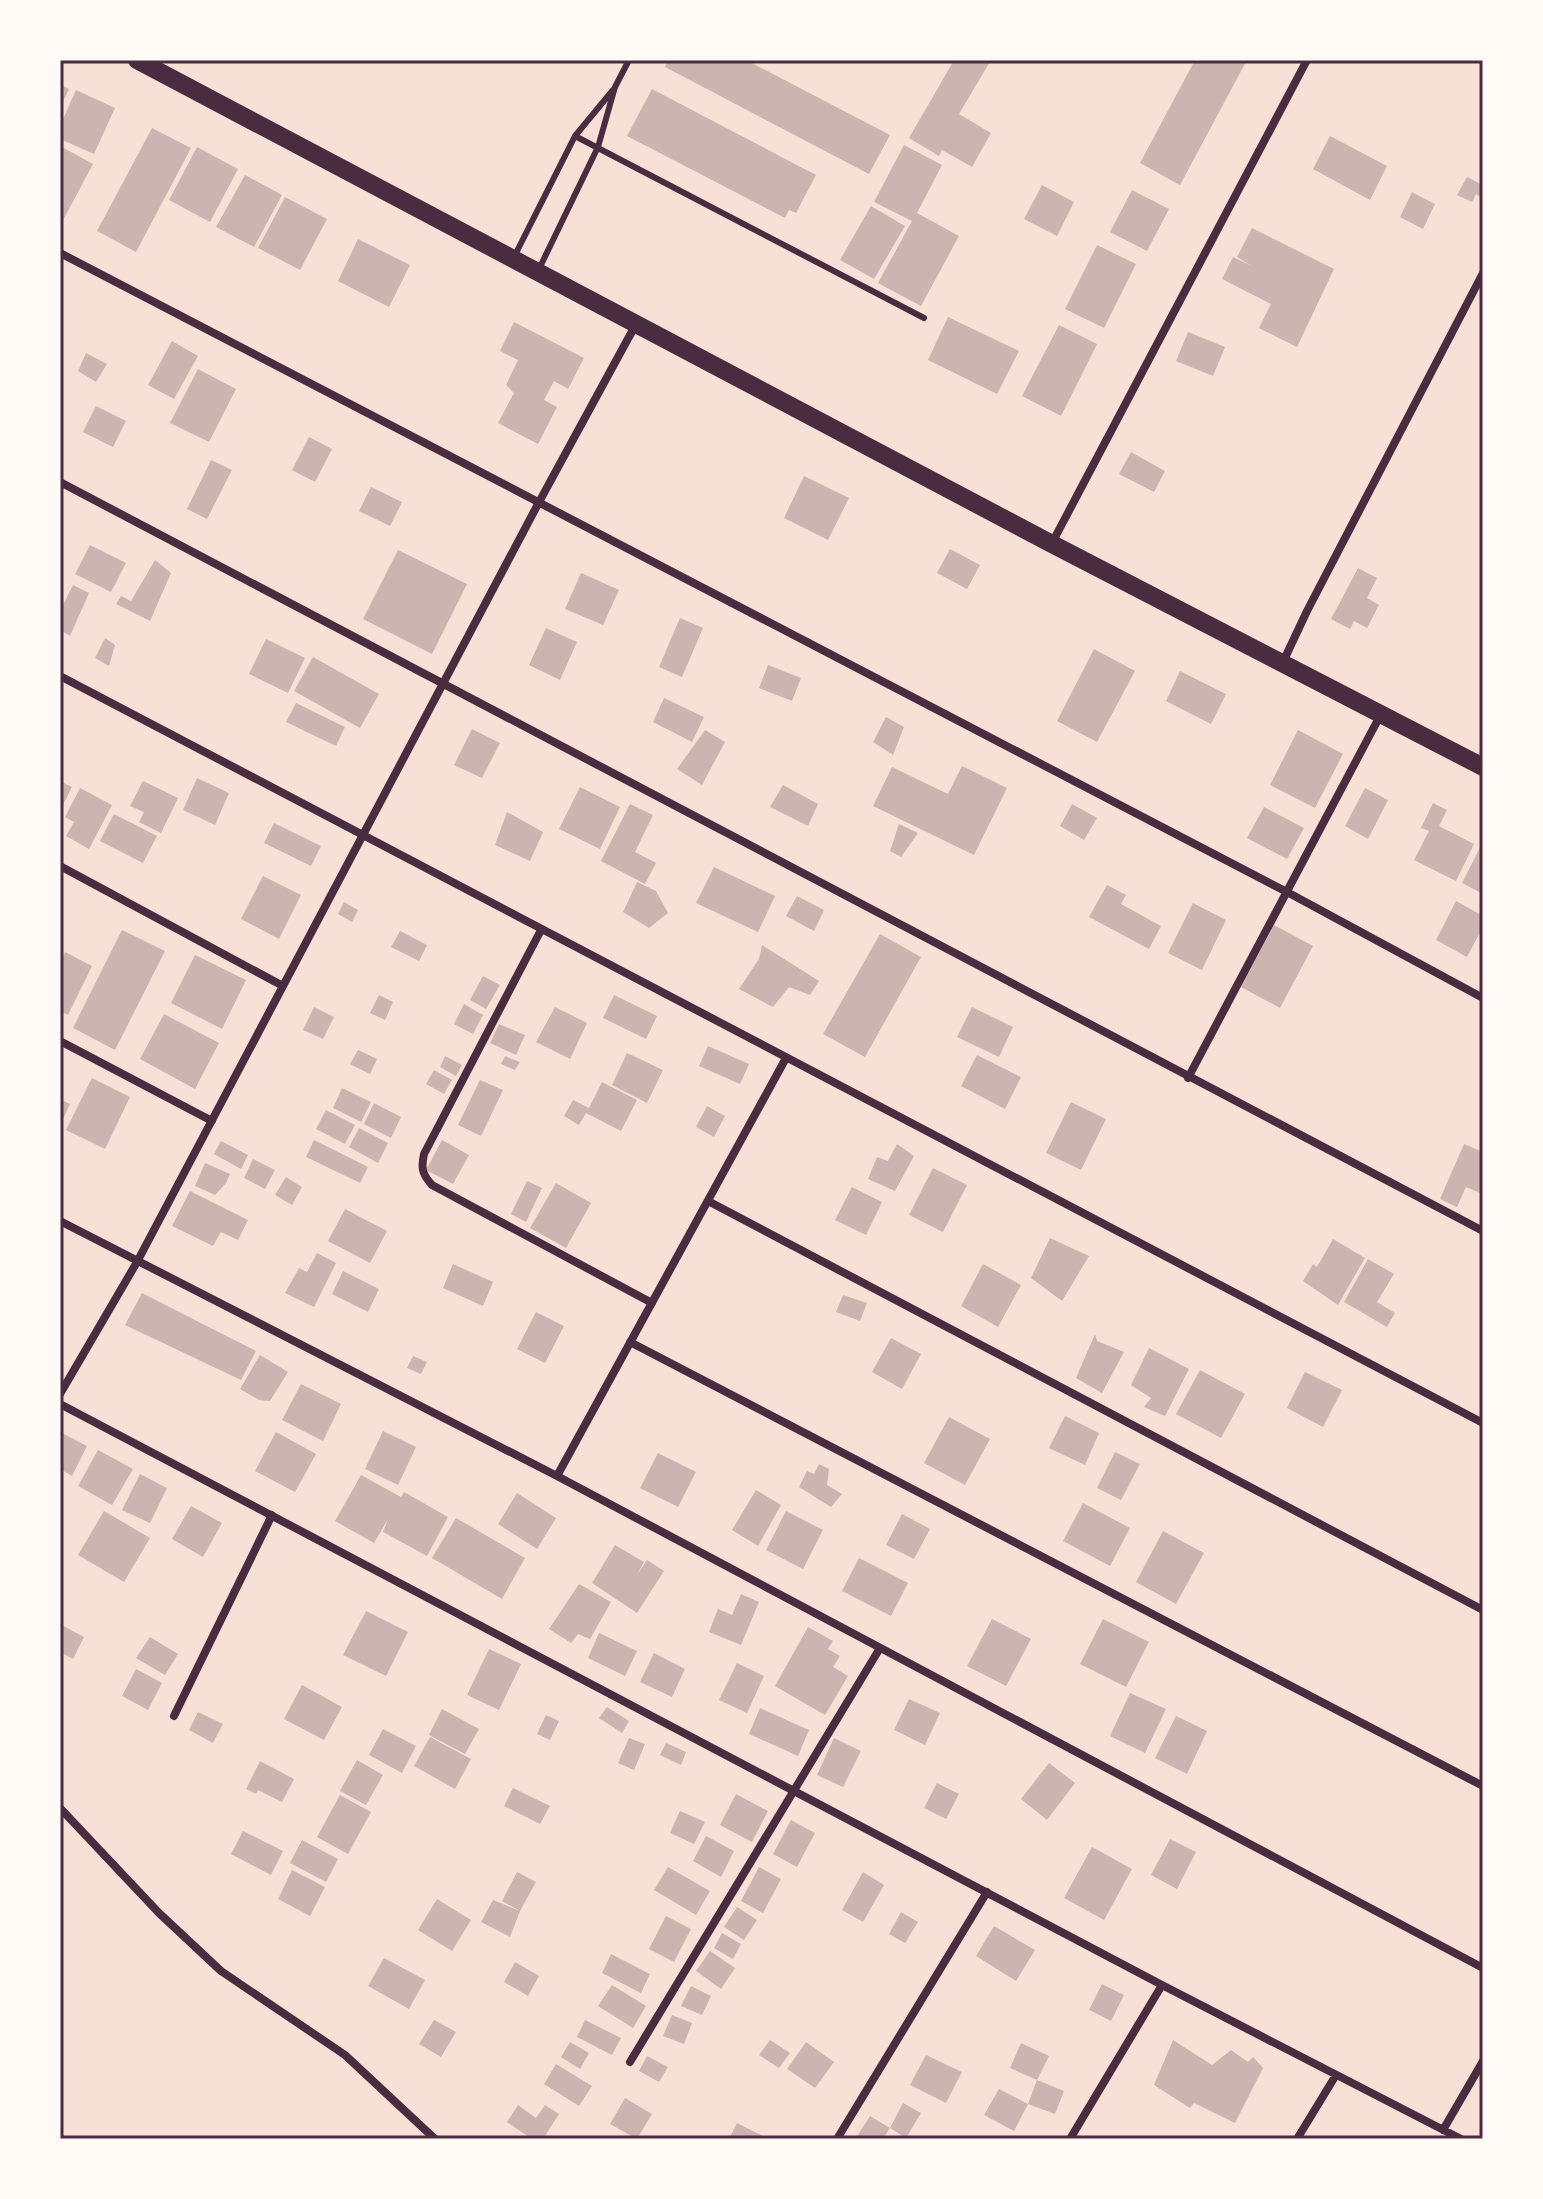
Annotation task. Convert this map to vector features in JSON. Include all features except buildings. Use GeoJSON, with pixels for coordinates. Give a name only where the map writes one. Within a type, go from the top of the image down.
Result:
{"type":"FeatureCollection","features":[{"type":"Feature","properties":{"kind":"main road"},"geometry":{"type":"LineString","coordinates":[[137,60],[167,67],[513,259],[1052,544],[1483,767]]}},
{"type":"Feature","properties":{"kind":"street"},"geometry":{"type":"LineString","coordinates":[[1052,544],[1307,60]]}},
{"type":"Feature","properties":{"kind":"street"},"geometry":{"type":"LineString","coordinates":[[60,253],[1287,892],[1483,998]]}},
{"type":"Feature","properties":{"kind":"street"},"geometry":{"type":"LineString","coordinates":[[1283,662],[1483,273]]}},
{"type":"Feature","properties":{"kind":"street"},"geometry":{"type":"LineString","coordinates":[[60,1394],[137,1262],[538,504],[637,324]]}},
{"type":"Feature","properties":{"kind":"street"},"geometry":{"type":"LineString","coordinates":[[60,482],[444,681],[1188,1078],[1483,1231]]}},
{"type":"Feature","properties":{"kind":"street"},"geometry":{"type":"LineString","coordinates":[[60,676],[1483,1423]]}},
{"type":"Feature","properties":{"kind":"street"},"geometry":{"type":"LineString","coordinates":[[1188,1078],[1381,713]]}},
{"type":"Feature","properties":{"kind":"street"},"geometry":{"type":"LineString","coordinates":[[60,866],[283,986]]}},
{"type":"Feature","properties":{"kind":"street"},"geometry":{"type":"LineString","coordinates":[[541,930],[424,1154],[421,1166],[424,1176],[432,1185],[652,1303]]}},
{"type":"Feature","properties":{"kind":"street"},"geometry":{"type":"LineString","coordinates":[[60,1041],[212,1121]]}},
{"type":"Feature","properties":{"kind":"street"},"geometry":{"type":"LineString","coordinates":[[557,1476],[786,1058]]}},
{"type":"Feature","properties":{"kind":"street"},"geometry":{"type":"LineString","coordinates":[[708,1201],[1483,1610]]}},
{"type":"Feature","properties":{"kind":"street"},"geometry":{"type":"LineString","coordinates":[[60,1221],[557,1476],[1483,1968]]}},
{"type":"Feature","properties":{"kind":"street"},"geometry":{"type":"LineString","coordinates":[[630,1342],[1483,1786]]}},
{"type":"Feature","properties":{"kind":"street"},"geometry":{"type":"LineString","coordinates":[[60,1404],[1162,1985],[1461,2139]]}},
{"type":"Feature","properties":{"kind":"street"},"geometry":{"type":"LineString","coordinates":[[174,1716],[272,1515]]}},
{"type":"Feature","properties":{"kind":"street"},"geometry":{"type":"LineString","coordinates":[[630,2062],[880,1648]]}},
{"type":"Feature","properties":{"kind":"street"},"geometry":{"type":"LineString","coordinates":[[60,1808],[159,1913],[221,1971],[345,2055],[435,2139]]}},
{"type":"Feature","properties":{"kind":"street"},"geometry":{"type":"LineString","coordinates":[[837,2139],[987,1892]]}},
{"type":"Feature","properties":{"kind":"street"},"geometry":{"type":"LineString","coordinates":[[1070,2139],[1162,1985]]}},
{"type":"Feature","properties":{"kind":"street"},"geometry":{"type":"LineString","coordinates":[[1443,2130],[1483,2061]]}},
{"type":"Feature","properties":{"kind":"street"},"geometry":{"type":"LineString","coordinates":[[1297,2139],[1336,2075]]}},
{"type":"Feature","properties":{"kind":"lane"},"geometry":{"type":"LineString","coordinates":[[538,271],[598,147],[615,87],[629,60]]}},
{"type":"Feature","properties":{"kind":"lane"},"geometry":{"type":"LineString","coordinates":[[513,259],[575,136],[615,87]]}},
{"type":"Feature","properties":{"kind":"lane"},"geometry":{"type":"LineString","coordinates":[[575,136],[924,318]]}}]}
